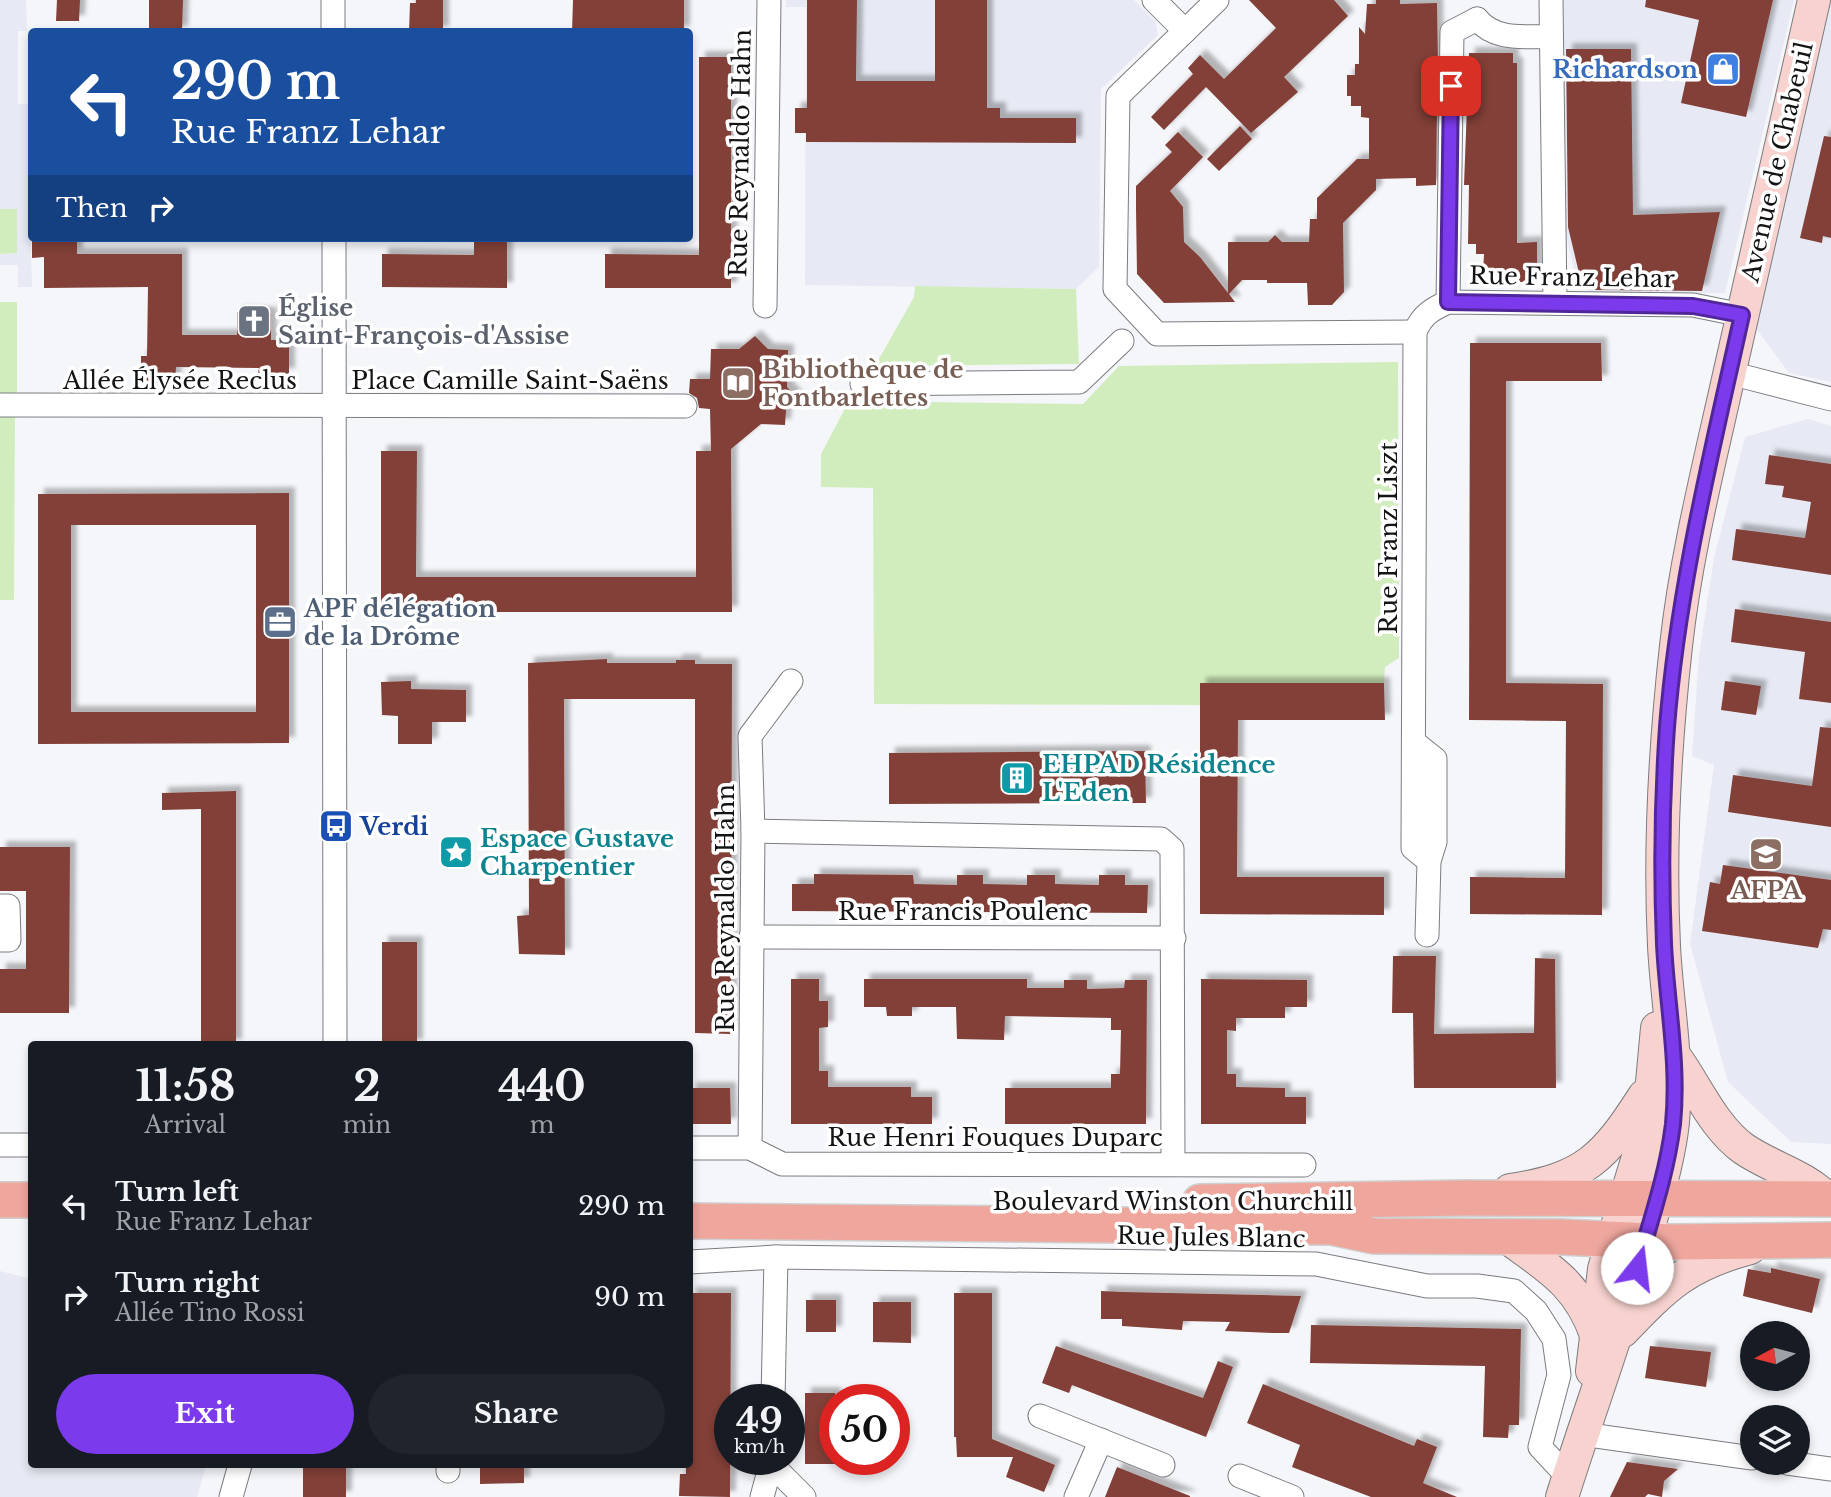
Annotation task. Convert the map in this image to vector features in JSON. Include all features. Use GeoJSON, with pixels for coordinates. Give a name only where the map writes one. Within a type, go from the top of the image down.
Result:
{"type":"FeatureCollection","features":[{"type":"Feature","properties":{"kind":"main road","name":"Avenue de Chabeuil"},"geometry":{"type":"LineString","coordinates":[[1565,1487],[1584,1425],[1641,1199],[1641,1147],[1652,1082],[1664,946],[1666,752],[1675,653],[1691,551],[1814,0]]}},
{"type":"Feature","properties":{"kind":"main road","name":"Avenue de Chabeuil"},"geometry":{"type":"LineString","coordinates":[[1641,1199],[1666,1168],[1672,1125],[1676,1058],[1664,946]]}},
{"type":"Feature","properties":{"kind":"main road"},"geometry":{"type":"LineString","coordinates":[[1676,1058],[1725,1130],[1742,1148],[1809,1181],[1830,1199]]}},
{"type":"Feature","properties":{"kind":"main road"},"geometry":{"type":"LineString","coordinates":[[1464,1198],[1563,1178],[1596,1161],[1621,1132],[1652,1082]]}},
{"type":"Feature","properties":{"kind":"main road","name":"Boulevard Winston Churchill"},"geometry":{"type":"LineString","coordinates":[[693,1201],[1830,1199]]}},
{"type":"Feature","properties":{"kind":"main road"},"geometry":{"type":"LineString","coordinates":[[0,1200],[28,1200]]}},
{"type":"Feature","properties":{"kind":"main road","name":"Boulevard Winston Churchill"},"geometry":{"type":"LineString","coordinates":[[693,1221],[1331,1227],[1374,1236],[1504,1236],[1625,1254],[1777,1240],[1831,1240]]}},
{"type":"Feature","properties":{"kind":"main road"},"geometry":{"type":"LineString","coordinates":[[0,1222],[28,1222]]}},
{"type":"Feature","properties":{"kind":"main road"},"geometry":{"type":"LineString","coordinates":[[1504,1236],[1569,1284],[1607,1336]]}},
{"type":"Feature","properties":{"kind":"main road","name":"Avenue de Chabeuil"},"geometry":{"type":"LineString","coordinates":[[1607,1336],[1689,1270],[1711,1259],[1777,1240]]}},
{"type":"Feature","properties":{"kind":"street"},"geometry":{"type":"LineString","coordinates":[[333,0],[333,28]]}},
{"type":"Feature","properties":{"kind":"street","name":"Rue Reynaldo Hahn"},"geometry":{"type":"LineString","coordinates":[[765,306],[769,0]]}},
{"type":"Feature","properties":{"kind":"street"},"geometry":{"type":"LineString","coordinates":[[1154,0],[1185,32]]}},
{"type":"Feature","properties":{"kind":"street"},"geometry":{"type":"LineString","coordinates":[[1217,0],[1118,96],[1115,289],[1157,334],[1415,332]]}},
{"type":"Feature","properties":{"kind":"street"},"geometry":{"type":"LineString","coordinates":[[1550,0],[1555,303]]}},
{"type":"Feature","properties":{"kind":"street"},"geometry":{"type":"LineString","coordinates":[[1448,302],[1452,32],[1476,9],[1487,30],[1498,35],[1551,37]]}},
{"type":"Feature","properties":{"kind":"street"},"geometry":{"type":"LineString","coordinates":[[334,242],[335,1041]]}},
{"type":"Feature","properties":{"kind":"street","name":"Rue Franz Lehar"},"geometry":{"type":"LineString","coordinates":[[1415,332],[1420,320],[1431,309],[1448,302],[1693,306],[1742,315]]}},
{"type":"Feature","properties":{"kind":"street","name":"Rue Franz Liszt"},"geometry":{"type":"LineString","coordinates":[[1415,332],[1413,848],[1429,861],[1427,935]]}},
{"type":"Feature","properties":{"kind":"street"},"geometry":{"type":"LineString","coordinates":[[862,384],[1079,382],[1122,341]]}},
{"type":"Feature","properties":{"kind":"street"},"geometry":{"type":"LineString","coordinates":[[1730,373],[1831,399]]}},
{"type":"Feature","properties":{"kind":"street","name":"Allée Élysée Reclus"},"geometry":{"type":"LineString","coordinates":[[0,405],[335,406]]}},
{"type":"Feature","properties":{"kind":"street","name":"Place Camille Saint-Saëns"},"geometry":{"type":"LineString","coordinates":[[335,406],[685,406]]}},
{"type":"Feature","properties":{"kind":"street","name":"Rue Reynaldo Hahn"},"geometry":{"type":"LineString","coordinates":[[750,1148],[750,736],[791,681]]}},
{"type":"Feature","properties":{"kind":"street"},"geometry":{"type":"LineString","coordinates":[[752,831],[1161,839],[1172,849],[1173,1164]]}},
{"type":"Feature","properties":{"kind":"street"},"geometry":{"type":"LineString","coordinates":[[0,906],[8,906],[9,940],[0,940]]}},
{"type":"Feature","properties":{"kind":"street","name":"Rue Francis Poulenc"},"geometry":{"type":"LineString","coordinates":[[751,937],[1174,938]]}},
{"type":"Feature","properties":{"kind":"street"},"geometry":{"type":"LineString","coordinates":[[0,1145],[28,1145]]}},
{"type":"Feature","properties":{"kind":"street","name":"Rue Henri Fouques Duparc"},"geometry":{"type":"LineString","coordinates":[[693,1148],[750,1148],[782,1164],[1304,1165]]}},
{"type":"Feature","properties":{"kind":"street"},"geometry":{"type":"LineString","coordinates":[[773,1384],[776,1257]]}},
{"type":"Feature","properties":{"kind":"street","name":"Rue Jules Blanc"},"geometry":{"type":"LineString","coordinates":[[693,1262],[776,1257],[1316,1264],[1417,1285],[1477,1286],[1514,1291],[1536,1311],[1554,1339],[1559,1375],[1540,1447],[1565,1487]]}},
{"type":"Feature","properties":{"kind":"street"},"geometry":{"type":"LineString","coordinates":[[1040,1416],[1163,1465]]}},
{"type":"Feature","properties":{"kind":"street"},"geometry":{"type":"LineString","coordinates":[[1584,1425],[1740,1456]]}},
{"type":"Feature","properties":{"kind":"street"},"geometry":{"type":"LineString","coordinates":[[1076,1497],[1101,1440]]}},
{"type":"Feature","properties":{"kind":"street"},"geometry":{"type":"LineString","coordinates":[[1810,1466],[1831,1469]]}},
{"type":"Feature","properties":{"kind":"street"},"geometry":{"type":"LineString","coordinates":[[231,1497],[239,1468]]}},
{"type":"Feature","properties":{"kind":"street"},"geometry":{"type":"LineString","coordinates":[[762,1497],[768,1475]]}},
{"type":"Feature","properties":{"kind":"street"},"geometry":{"type":"LineString","coordinates":[[784,1475],[804,1497]]}},
{"type":"Feature","properties":{"kind":"street"},"geometry":{"type":"LineString","coordinates":[[1240,1476],[1292,1497]]}},
{"type":"Feature","properties":{"kind":"shaded area"},"geometry":{"type":"Polygon","coordinates":[[[0,0],[26,0],[27,31],[18,31],[18,104],[28,104],[28,242],[31,242],[32,287],[18,287],[18,265],[0,265],[0,254],[17,253],[17,210],[0,209],[0,0]]]}},
{"type":"Feature","properties":{"kind":"shaded area"},"geometry":{"type":"Polygon","coordinates":[[[786,0],[1134,0],[1156,22],[1158,35],[1101,89],[1099,267],[1076,289],[805,285],[806,7],[786,7],[786,0]]]}},
{"type":"Feature","properties":{"kind":"shaded area"},"geometry":{"type":"Polygon","coordinates":[[[1561,0],[1794,0],[1725,293],[1591,294],[1576,279],[1561,213],[1561,0]]]}},
{"type":"Feature","properties":{"kind":"shaded area"},"geometry":{"type":"Polygon","coordinates":[[[1828,0],[1831,0],[1831,382],[1789,373],[1752,323],[1828,0]]]}},
{"type":"Feature","properties":{"kind":"shaded area","name":"AFPA"},"geometry":{"type":"Polygon","coordinates":[[[1808,419],[1831,426],[1831,1144],[1791,1142],[1728,1082],[1690,944],[1714,765],[1692,756],[1699,655],[1714,558],[1745,437],[1808,419]]]}},
{"type":"Feature","properties":{"kind":"shaded area"},"geometry":{"type":"Polygon","coordinates":[[[0,1271],[28,1278],[28,1468],[205,1468],[197,1497],[0,1497],[0,1271]]]}},
{"type":"Feature","properties":{"kind":"green space"},"geometry":{"type":"Polygon","coordinates":[[[0,209],[17,209],[17,253],[0,254],[0,209]]]}},
{"type":"Feature","properties":{"kind":"green space"},"geometry":{"type":"Polygon","coordinates":[[[915,286],[1076,289],[1079,364],[875,366],[914,297],[915,286]]]}},
{"type":"Feature","properties":{"kind":"green space"},"geometry":{"type":"Polygon","coordinates":[[[0,302],[17,302],[17,396],[0,396],[0,302]]]}},
{"type":"Feature","properties":{"kind":"green space"},"geometry":{"type":"Polygon","coordinates":[[[1398,362],[1399,658],[1385,667],[1384,683],[1201,683],[1200,705],[874,704],[873,488],[821,487],[821,454],[849,401],[1083,404],[1119,366],[1398,362]]]}},
{"type":"Feature","properties":{"kind":"green space"},"geometry":{"type":"Polygon","coordinates":[[[0,415],[15,415],[14,600],[0,600],[0,415]]]}},
{"type":"Feature","properties":{"kind":"building"},"geometry":{"type":"Polygon","coordinates":[[[57,0],[80,0],[79,21],[56,21],[57,0]]]}},
{"type":"Feature","properties":{"kind":"building"},"geometry":{"type":"Polygon","coordinates":[[[149,0],[183,0],[182,28],[149,28],[149,0]]]}},
{"type":"Feature","properties":{"kind":"building"},"geometry":{"type":"Polygon","coordinates":[[[416,0],[443,0],[443,28],[409,28],[410,3],[416,3],[416,0]]]}},
{"type":"Feature","properties":{"kind":"building"},"geometry":{"type":"Polygon","coordinates":[[[573,0],[684,0],[684,28],[572,28],[573,0]]]}},
{"type":"Feature","properties":{"kind":"building"},"geometry":{"type":"Polygon","coordinates":[[[807,0],[857,0],[856,81],[935,81],[935,0],[987,0],[987,108],[1000,108],[1000,118],[1076,118],[1076,143],[806,142],[806,133],[795,133],[795,108],[807,108],[807,0]]]}},
{"type":"Feature","properties":{"kind":"building"},"geometry":{"type":"Polygon","coordinates":[[[1249,0],[1334,0],[1348,16],[1284,77],[1298,92],[1251,133],[1206,87],[1164,130],[1151,117],[1193,74],[1188,68],[1200,55],[1224,79],[1276,28],[1249,0]]]}},
{"type":"Feature","properties":{"kind":"building"},"geometry":{"type":"Polygon","coordinates":[[[1376,0],[1400,0],[1400,4],[1437,3],[1438,64],[1429,64],[1428,88],[1429,110],[1437,110],[1436,185],[1416,186],[1416,178],[1376,179],[1376,190],[1343,223],[1344,292],[1332,305],[1308,305],[1307,283],[1267,283],[1267,280],[1242,280],[1229,294],[1235,302],[1164,303],[1137,274],[1136,186],[1172,152],[1165,145],[1178,132],[1203,157],[1170,191],[1183,207],[1184,242],[1200,257],[1228,293],[1228,242],[1268,242],[1275,235],[1282,242],[1309,242],[1310,219],[1317,219],[1317,198],[1357,159],[1369,159],[1369,118],[1361,117],[1361,106],[1351,106],[1351,96],[1347,96],[1347,75],[1355,75],[1355,64],[1359,64],[1359,27],[1365,34],[1367,4],[1376,4],[1376,0]]]}},
{"type":"Feature","properties":{"kind":"building"},"geometry":{"type":"Polygon","coordinates":[[[1646,0],[1773,0],[1746,117],[1681,103],[1699,20],[1645,7],[1646,0]]]}},
{"type":"Feature","properties":{"kind":"building"},"geometry":{"type":"Polygon","coordinates":[[[1566,49],[1631,49],[1633,215],[1720,212],[1702,291],[1596,290],[1580,277],[1568,227],[1566,49]]]}},
{"type":"Feature","properties":{"kind":"building"},"geometry":{"type":"Polygon","coordinates":[[[1469,53],[1513,53],[1513,63],[1517,63],[1517,243],[1537,242],[1537,282],[1513,282],[1513,275],[1483,275],[1484,254],[1476,254],[1476,244],[1468,244],[1469,185],[1464,185],[1469,53]]]}},
{"type":"Feature","properties":{"kind":"building"},"geometry":{"type":"Polygon","coordinates":[[[699,57],[731,57],[731,288],[605,288],[605,254],[699,255],[699,57]]]}},
{"type":"Feature","properties":{"kind":"building"},"geometry":{"type":"Polygon","coordinates":[[[1240,126],[1252,139],[1219,171],[1207,159],[1240,126]]]}},
{"type":"Feature","properties":{"kind":"building"},"geometry":{"type":"Polygon","coordinates":[[[1824,136],[1831,137],[1831,238],[1823,236],[1822,243],[1800,238],[1824,136]]]}},
{"type":"Feature","properties":{"kind":"building"},"geometry":{"type":"Polygon","coordinates":[[[32,242],[77,242],[77,254],[182,254],[182,335],[237,335],[237,312],[271,313],[271,340],[289,340],[289,374],[258,374],[259,368],[176,367],[175,386],[141,386],[141,356],[147,356],[148,287],[44,288],[44,257],[32,258],[32,242]]]}},
{"type":"Feature","properties":{"kind":"building"},"geometry":{"type":"Polygon","coordinates":[[[474,242],[507,242],[507,288],[382,287],[382,254],[474,255],[474,242]]]}},
{"type":"Feature","properties":{"kind":"building"},"geometry":{"type":"Polygon","coordinates":[[[755,336],[768,349],[788,350],[787,387],[798,399],[786,410],[785,425],[761,424],[731,449],[732,612],[381,612],[381,451],[417,451],[416,577],[696,577],[696,451],[711,451],[710,409],[699,408],[697,398],[689,393],[690,379],[710,379],[711,349],[739,349],[755,336]]]}},
{"type":"Feature","properties":{"kind":"building"},"geometry":{"type":"Polygon","coordinates":[[[1470,343],[1601,343],[1602,381],[1506,381],[1506,683],[1603,684],[1602,915],[1470,914],[1470,877],[1565,878],[1566,721],[1469,720],[1470,343]]]}},
{"type":"Feature","properties":{"kind":"building"},"geometry":{"type":"Polygon","coordinates":[[[1769,455],[1831,464],[1831,575],[1732,560],[1736,529],[1805,538],[1811,502],[1782,497],[1784,486],[1765,484],[1769,455]]]}},
{"type":"Feature","properties":{"kind":"building"},"geometry":{"type":"Polygon","coordinates":[[[289,493],[289,743],[38,744],[38,494],[289,493]],[[71,525],[71,712],[256,712],[256,525],[71,525]]]}},
{"type":"Feature","properties":{"kind":"building"},"geometry":{"type":"Polygon","coordinates":[[[1735,609],[1831,622],[1831,703],[1799,699],[1805,652],[1731,642],[1735,609]]]}},
{"type":"Feature","properties":{"kind":"building"},"geometry":{"type":"Polygon","coordinates":[[[607,659],[607,663],[676,663],[676,660],[695,660],[695,664],[732,664],[731,1034],[695,1033],[695,699],[564,699],[565,955],[519,954],[517,916],[529,915],[528,663],[607,659]]]}},
{"type":"Feature","properties":{"kind":"building"},"geometry":{"type":"Polygon","coordinates":[[[411,681],[411,689],[466,690],[466,722],[432,722],[432,744],[398,744],[398,716],[382,715],[381,682],[411,681]]]}},
{"type":"Feature","properties":{"kind":"building"},"geometry":{"type":"Polygon","coordinates":[[[1725,681],[1761,686],[1756,715],[1721,710],[1725,681]]]}},
{"type":"Feature","properties":{"kind":"building"},"geometry":{"type":"Polygon","coordinates":[[[1200,683],[1384,683],[1385,720],[1238,720],[1237,877],[1384,877],[1384,915],[1200,914],[1200,683]]]}},
{"type":"Feature","properties":{"kind":"building"},"geometry":{"type":"Polygon","coordinates":[[[1820,727],[1831,728],[1831,827],[1728,812],[1733,775],[1812,786],[1820,727]]]}},
{"type":"Feature","properties":{"kind":"building","name":"EHPAD Résidence L'Eden"},"geometry":{"type":"Polygon","coordinates":[[[1145,751],[1146,803],[889,804],[889,753],[1145,751]]]}},
{"type":"Feature","properties":{"kind":"building"},"geometry":{"type":"Polygon","coordinates":[[[236,791],[236,1041],[201,1041],[201,809],[162,810],[162,793],[236,791]]]}},
{"type":"Feature","properties":{"kind":"building"},"geometry":{"type":"Polygon","coordinates":[[[0,847],[70,847],[69,1013],[0,1013],[0,969],[26,969],[26,891],[0,891],[0,847]]]}},
{"type":"Feature","properties":{"kind":"building"},"geometry":{"type":"Polygon","coordinates":[[[1723,865],[1831,880],[1831,930],[1823,929],[1818,948],[1702,931],[1710,882],[1720,884],[1723,865]]]}},
{"type":"Feature","properties":{"kind":"building"},"geometry":{"type":"Polygon","coordinates":[[[814,874],[913,875],[914,884],[957,885],[957,875],[983,875],[983,884],[1027,885],[1027,875],[1055,875],[1055,884],[1099,885],[1099,875],[1125,875],[1125,885],[1148,885],[1147,913],[792,911],[792,884],[814,884],[814,874]]]}},
{"type":"Feature","properties":{"kind":"building"},"geometry":{"type":"Polygon","coordinates":[[[382,942],[417,942],[417,1041],[382,1041],[382,942]]]}},
{"type":"Feature","properties":{"kind":"building"},"geometry":{"type":"Polygon","coordinates":[[[1393,956],[1436,956],[1434,1034],[1534,1033],[1535,958],[1555,959],[1556,1088],[1414,1088],[1413,1013],[1392,1013],[1393,956]]]}},
{"type":"Feature","properties":{"kind":"building"},"geometry":{"type":"Polygon","coordinates":[[[791,979],[819,979],[819,1001],[828,1001],[828,1027],[819,1028],[819,1071],[828,1071],[828,1087],[911,1087],[911,1097],[932,1097],[932,1124],[791,1124],[791,979]]]}},
{"type":"Feature","properties":{"kind":"building"},"geometry":{"type":"Polygon","coordinates":[[[864,979],[1027,979],[1027,988],[1064,988],[1064,980],[1087,980],[1087,989],[1124,988],[1125,980],[1147,980],[1146,1124],[1005,1124],[1005,1088],[1111,1088],[1111,1074],[1120,1074],[1121,1030],[1111,1030],[1111,1018],[1005,1016],[1004,1040],[957,1039],[956,1007],[912,1007],[912,1016],[887,1016],[886,1007],[864,1007],[864,979]]]}},
{"type":"Feature","properties":{"kind":"building"},"geometry":{"type":"Polygon","coordinates":[[[1201,979],[1307,980],[1307,1007],[1285,1007],[1285,1018],[1236,1018],[1236,1031],[1227,1030],[1227,1074],[1236,1074],[1236,1087],[1285,1088],[1285,1097],[1306,1097],[1306,1124],[1201,1124],[1201,979]]]}},
{"type":"Feature","properties":{"kind":"building"},"geometry":{"type":"Polygon","coordinates":[[[693,1088],[730,1088],[731,1124],[693,1124],[693,1088]]]}},
{"type":"Feature","properties":{"kind":"building"},"geometry":{"type":"Polygon","coordinates":[[[1771,1268],[1820,1279],[1812,1313],[1743,1296],[1748,1269],[1771,1273],[1771,1268]]]}},
{"type":"Feature","properties":{"kind":"building"},"geometry":{"type":"Polygon","coordinates":[[[1101,1291],[1301,1296],[1289,1333],[1272,1333],[1225,1331],[1230,1322],[1183,1321],[1182,1330],[1122,1326],[1122,1319],[1101,1319],[1101,1291]]]}},
{"type":"Feature","properties":{"kind":"building"},"geometry":{"type":"Polygon","coordinates":[[[693,1293],[731,1293],[731,1384],[714,1384],[714,1475],[730,1475],[730,1497],[679,1496],[680,1474],[686,1474],[686,1468],[693,1468],[693,1293]]]}},
{"type":"Feature","properties":{"kind":"building"},"geometry":{"type":"Polygon","coordinates":[[[954,1293],[992,1293],[992,1439],[1055,1465],[1044,1492],[1006,1477],[1013,1457],[957,1457],[954,1437],[954,1293]]]}},
{"type":"Feature","properties":{"kind":"building"},"geometry":{"type":"Polygon","coordinates":[[[806,1300],[836,1300],[836,1332],[806,1332],[806,1300]]]}},
{"type":"Feature","properties":{"kind":"building"},"geometry":{"type":"Polygon","coordinates":[[[873,1302],[911,1302],[911,1343],[873,1342],[873,1302]]]}},
{"type":"Feature","properties":{"kind":"building"},"geometry":{"type":"Polygon","coordinates":[[[1311,1325],[1521,1329],[1519,1425],[1509,1425],[1508,1438],[1483,1437],[1485,1366],[1310,1363],[1311,1325]]]}},
{"type":"Feature","properties":{"kind":"building"},"geometry":{"type":"Polygon","coordinates":[[[1056,1346],[1203,1398],[1218,1361],[1233,1367],[1206,1437],[1072,1385],[1069,1393],[1042,1383],[1056,1346]]]}},
{"type":"Feature","properties":{"kind":"building"},"geometry":{"type":"Polygon","coordinates":[[[1650,1346],[1711,1352],[1706,1387],[1645,1378],[1650,1346]]]}},
{"type":"Feature","properties":{"kind":"building"},"geometry":{"type":"Polygon","coordinates":[[[1263,1384],[1414,1446],[1417,1439],[1437,1447],[1423,1483],[1457,1497],[1371,1497],[1292,1467],[1300,1445],[1247,1423],[1263,1384]]]}},
{"type":"Feature","properties":{"kind":"building"},"geometry":{"type":"Polygon","coordinates":[[[805,1393],[819,1393],[819,1464],[805,1464],[805,1393]]]}},
{"type":"Feature","properties":{"kind":"building"},"geometry":{"type":"Polygon","coordinates":[[[1627,1462],[1678,1469],[1664,1481],[1662,1497],[1648,1494],[1645,1497],[1610,1497],[1627,1462]]]}},
{"type":"Feature","properties":{"kind":"building"},"geometry":{"type":"Polygon","coordinates":[[[1117,1467],[1190,1496],[1190,1497],[1105,1497],[1117,1467]]]}},
{"type":"Feature","properties":{"kind":"building"},"geometry":{"type":"Polygon","coordinates":[[[303,1468],[346,1468],[346,1497],[303,1497],[303,1468]]]}},
{"type":"Feature","properties":{"kind":"building"},"geometry":{"type":"Polygon","coordinates":[[[480,1468],[524,1468],[524,1483],[480,1484],[480,1468]]]}},
{"type":"Feature","properties":{"kind":"place","name":"Richardson"},"geometry":{"type":"Point","coordinates":[1723,69]}},
{"type":"Feature","properties":{"kind":"place","name":"Église Saint-François-d'Assise"},"geometry":{"type":"Point","coordinates":[254,321]}},
{"type":"Feature","properties":{"kind":"place","name":"Bibliothèque de Fontbarlettes"},"geometry":{"type":"Point","coordinates":[738,383]}},
{"type":"Feature","properties":{"kind":"place","name":"APF délégation de la Drôme"},"geometry":{"type":"Point","coordinates":[280,622]}},
{"type":"Feature","properties":{"kind":"place","name":"EHPAD Résidence L'Eden"},"geometry":{"type":"Point","coordinates":[1017,778]}},
{"type":"Feature","properties":{"kind":"place","name":"Verdi"},"geometry":{"type":"Point","coordinates":[336,826]}},
{"type":"Feature","properties":{"kind":"place","name":"Espace Gustave Charpentier"},"geometry":{"type":"Point","coordinates":[456,852]}},
{"type":"Feature","properties":{"kind":"place","name":"AFPA"},"geometry":{"type":"Point","coordinates":[1766,854]}},
{"type":"Feature","properties":{"kind":"route"},"geometry":{"type":"LineString","coordinates":[[1451,86],[1448,302],[1693,306],[1711,307],[1742,315],[1691,551],[1667,727],[1664,946],[1676,1058],[1675,1088],[1666,1168],[1637,1268]]}}]}
